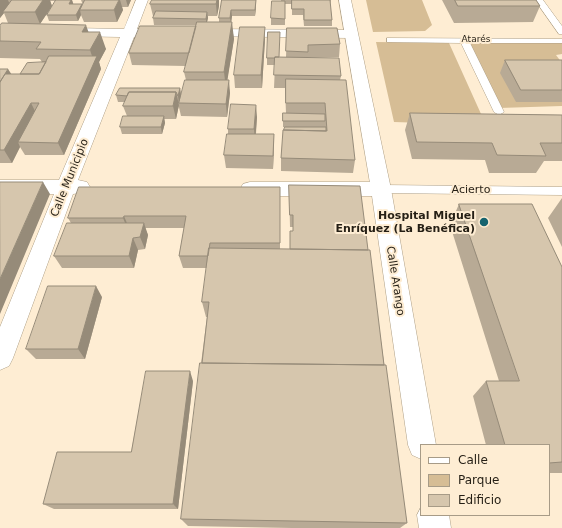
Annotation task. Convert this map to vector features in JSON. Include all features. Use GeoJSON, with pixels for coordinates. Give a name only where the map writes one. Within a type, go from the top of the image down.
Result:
{"type":"FeatureCollection","features":[{"type":"Feature","properties":{"kind":"street","name":"Calle Municipio"},"geometry":{"type":"LineString","coordinates":[[0,358],[66,187],[142,0]]}},
{"type":"Feature","properties":{"kind":"street","name":"Calle Arango"},"geometry":{"type":"LineString","coordinates":[[345,0],[350,34],[381,190],[422,444]]}},
{"type":"Feature","properties":{"kind":"street"},"geometry":{"type":"LineString","coordinates":[[61,32],[153,33]]}},
{"type":"Feature","properties":{"kind":"street"},"geometry":{"type":"LineString","coordinates":[[192,33],[350,34]]}},
{"type":"Feature","properties":{"kind":"street"},"geometry":{"type":"LineString","coordinates":[[0,187],[97,188]]}},
{"type":"Feature","properties":{"kind":"street"},"geometry":{"type":"LineString","coordinates":[[231,188],[381,190]]}},
{"type":"Feature","properties":{"kind":"street"},"geometry":{"type":"LineString","coordinates":[[433,516],[435,528]]}},
{"type":"Feature","properties":{"kind":"lane"},"geometry":{"type":"LineString","coordinates":[[539,0],[562,32]]}},
{"type":"Feature","properties":{"kind":"lane","name":"Atarés"},"geometry":{"type":"LineString","coordinates":[[390,40],[562,41]]}},
{"type":"Feature","properties":{"kind":"lane"},"geometry":{"type":"LineString","coordinates":[[464,40],[499,112]]}},
{"type":"Feature","properties":{"kind":"lane","name":"Acierto"},"geometry":{"type":"LineString","coordinates":[[381,190],[562,191]]}},
{"type":"Feature","properties":{"kind":"green space"},"geometry":{"type":"Polygon","coordinates":[[[366,0],[422,0],[432,25],[425,31],[373,32],[366,0]]]}},
{"type":"Feature","properties":{"kind":"green space"},"geometry":{"type":"Polygon","coordinates":[[[376,42],[449,43],[486,125],[394,122],[376,42]]]}},
{"type":"Feature","properties":{"kind":"green space"},"geometry":{"type":"Polygon","coordinates":[[[467,42],[562,42],[562,54],[556,55],[562,63],[562,106],[499,108],[467,42]]]}},
{"type":"Feature","properties":{"kind":"building"},"geometry":{"type":"Polygon","coordinates":[[[12,0],[43,0],[35,12],[3,12],[12,0]]]}},
{"type":"Feature","properties":{"kind":"building"},"geometry":{"type":"Polygon","coordinates":[[[56,0],[71,0],[69,4],[82,4],[76,15],[47,15],[56,0]]]}},
{"type":"Feature","properties":{"kind":"building"},"geometry":{"type":"Polygon","coordinates":[[[85,0],[119,0],[114,10],[80,10],[85,0]]]}},
{"type":"Feature","properties":{"kind":"building"},"geometry":{"type":"Polygon","coordinates":[[[152,0],[217,0],[216,4],[150,4],[152,0]]]}},
{"type":"Feature","properties":{"kind":"building"},"geometry":{"type":"Polygon","coordinates":[[[222,0],[256,0],[255,10],[231,10],[230,18],[219,18],[222,0]]]}},
{"type":"Feature","properties":{"kind":"building"},"geometry":{"type":"Polygon","coordinates":[[[292,0],[330,0],[332,20],[304,20],[304,9],[292,9],[292,0]]]}},
{"type":"Feature","properties":{"kind":"building"},"geometry":{"type":"Polygon","coordinates":[[[455,0],[536,0],[540,6],[458,6],[455,0]]]}},
{"type":"Feature","properties":{"kind":"building"},"geometry":{"type":"Polygon","coordinates":[[[272,1],[285,1],[285,19],[271,18],[272,1]]]}},
{"type":"Feature","properties":{"kind":"building"},"geometry":{"type":"Polygon","coordinates":[[[156,11],[207,12],[206,19],[153,18],[156,11]]]}},
{"type":"Feature","properties":{"kind":"building"},"geometry":{"type":"Polygon","coordinates":[[[197,22],[232,22],[224,72],[184,72],[197,22]]]}},
{"type":"Feature","properties":{"kind":"building"},"geometry":{"type":"Polygon","coordinates":[[[2,23],[86,25],[82,32],[100,32],[90,50],[36,49],[41,42],[0,41],[0,26],[2,23]]]}},
{"type":"Feature","properties":{"kind":"building"},"geometry":{"type":"Polygon","coordinates":[[[140,26],[196,26],[189,53],[129,53],[140,26]]]}},
{"type":"Feature","properties":{"kind":"building"},"geometry":{"type":"Polygon","coordinates":[[[240,27],[265,27],[261,75],[234,75],[240,27]]]}},
{"type":"Feature","properties":{"kind":"building"},"geometry":{"type":"Polygon","coordinates":[[[287,28],[337,28],[340,44],[308,45],[308,52],[286,51],[287,28]]]}},
{"type":"Feature","properties":{"kind":"building"},"geometry":{"type":"Polygon","coordinates":[[[268,32],[280,32],[279,57],[267,58],[268,32]]]}},
{"type":"Feature","properties":{"kind":"building"},"geometry":{"type":"Polygon","coordinates":[[[49,56],[97,56],[58,143],[18,142],[39,103],[31,103],[4,150],[0,150],[0,82],[5,74],[39,74],[49,56]]]}},
{"type":"Feature","properties":{"kind":"building"},"geometry":{"type":"Polygon","coordinates":[[[275,57],[339,58],[341,76],[274,75],[275,57]]]}},
{"type":"Feature","properties":{"kind":"building"},"geometry":{"type":"Polygon","coordinates":[[[505,60],[562,60],[562,90],[521,90],[505,60]]]}},
{"type":"Feature","properties":{"kind":"building"},"geometry":{"type":"Polygon","coordinates":[[[46,62],[39,74],[20,74],[27,63],[46,62]]]}},
{"type":"Feature","properties":{"kind":"building"},"geometry":{"type":"Polygon","coordinates":[[[0,69],[8,69],[0,82],[0,69]]]}},
{"type":"Feature","properties":{"kind":"building"},"geometry":{"type":"Polygon","coordinates":[[[286,79],[346,80],[355,160],[281,158],[283,130],[327,131],[325,103],[286,103],[286,79]]]}},
{"type":"Feature","properties":{"kind":"building"},"geometry":{"type":"Polygon","coordinates":[[[185,80],[229,80],[226,104],[179,103],[185,80]]]}},
{"type":"Feature","properties":{"kind":"building"},"geometry":{"type":"Polygon","coordinates":[[[120,88],[180,88],[178,96],[176,92],[129,92],[127,96],[116,95],[120,88]]]}},
{"type":"Feature","properties":{"kind":"building"},"geometry":{"type":"Polygon","coordinates":[[[129,92],[176,92],[173,106],[123,106],[129,92]]]}},
{"type":"Feature","properties":{"kind":"building"},"geometry":{"type":"Polygon","coordinates":[[[231,104],[256,105],[254,129],[228,129],[231,104]]]}},
{"type":"Feature","properties":{"kind":"building"},"geometry":{"type":"Polygon","coordinates":[[[283,113],[325,114],[325,121],[283,121],[283,113]]]}},
{"type":"Feature","properties":{"kind":"building"},"geometry":{"type":"Polygon","coordinates":[[[410,113],[562,115],[562,143],[540,143],[546,156],[497,155],[492,143],[417,142],[410,113]]]}},
{"type":"Feature","properties":{"kind":"building"},"geometry":{"type":"Polygon","coordinates":[[[123,116],[164,116],[161,127],[120,127],[123,116]]]}},
{"type":"Feature","properties":{"kind":"building"},"geometry":{"type":"Polygon","coordinates":[[[285,127],[326,127],[326,131],[284,130],[285,127]]]}},
{"type":"Feature","properties":{"kind":"building"},"geometry":{"type":"Polygon","coordinates":[[[227,134],[274,134],[273,156],[224,155],[227,134]]]}},
{"type":"Feature","properties":{"kind":"building"},"geometry":{"type":"Polygon","coordinates":[[[0,182],[43,182],[0,279],[0,182]]]}},
{"type":"Feature","properties":{"kind":"building"},"geometry":{"type":"Polygon","coordinates":[[[289,185],[360,186],[368,250],[290,249],[290,231],[293,231],[293,215],[290,215],[289,185]]]}},
{"type":"Feature","properties":{"kind":"building"},"geometry":{"type":"Polygon","coordinates":[[[79,187],[280,187],[280,243],[210,243],[208,256],[179,256],[186,216],[68,218],[79,187]]]}},
{"type":"Feature","properties":{"kind":"building"},"geometry":{"type":"Polygon","coordinates":[[[459,204],[532,204],[562,267],[562,462],[550,463],[550,444],[505,444],[486,381],[519,381],[459,204]]]}},
{"type":"Feature","properties":{"kind":"building"},"geometry":{"type":"Polygon","coordinates":[[[67,223],[144,223],[140,237],[133,238],[129,256],[54,256],[67,223]]]}},
{"type":"Feature","properties":{"kind":"building"},"geometry":{"type":"Polygon","coordinates":[[[209,248],[370,250],[384,365],[202,363],[209,302],[202,302],[209,248]]]}},
{"type":"Feature","properties":{"kind":"building"},"geometry":{"type":"Polygon","coordinates":[[[48,286],[96,286],[78,349],[26,349],[48,286]]]}},
{"type":"Feature","properties":{"kind":"building"},"geometry":{"type":"Polygon","coordinates":[[[200,363],[386,365],[407,523],[181,519],[200,363]]]}},
{"type":"Feature","properties":{"kind":"building"},"geometry":{"type":"Polygon","coordinates":[[[146,371],[190,371],[173,504],[43,504],[57,452],[131,452],[146,371]]]}},
{"type":"Feature","properties":{"kind":"place","name":"Hospital Miguel Enríquez (La Benéfica)"},"geometry":{"type":"Point","coordinates":[484,222]}}]}
